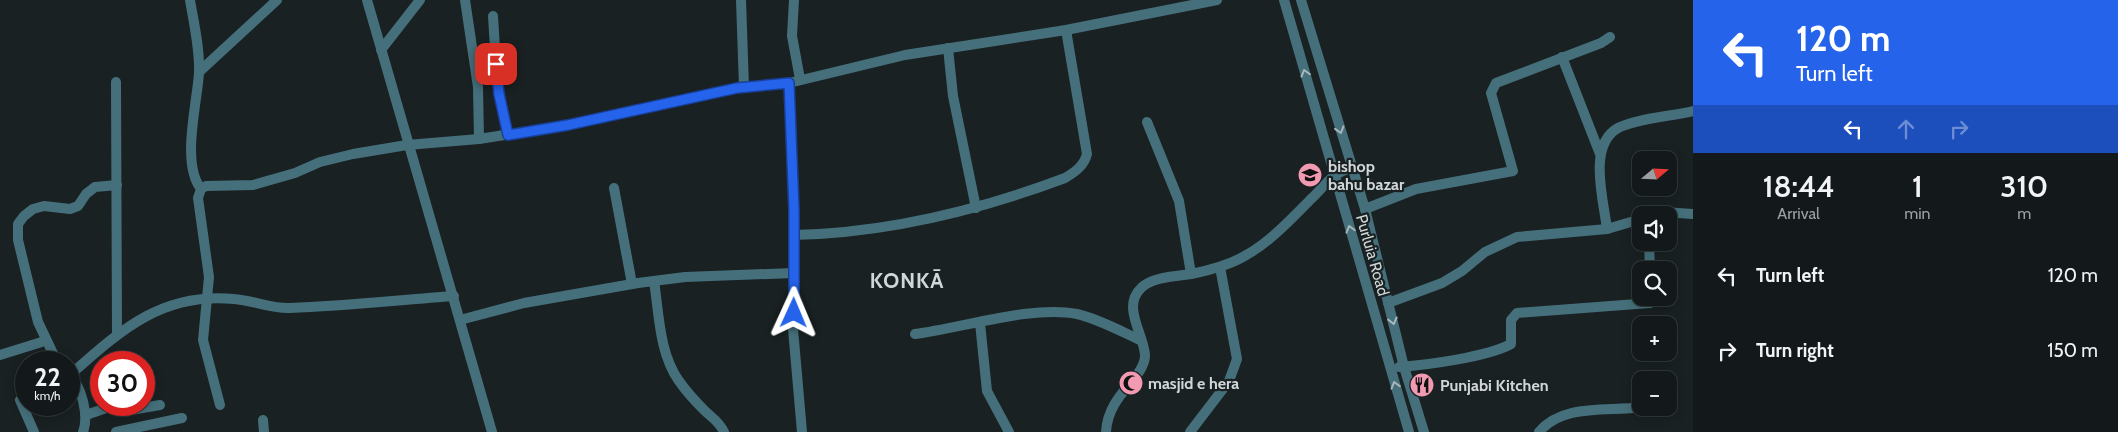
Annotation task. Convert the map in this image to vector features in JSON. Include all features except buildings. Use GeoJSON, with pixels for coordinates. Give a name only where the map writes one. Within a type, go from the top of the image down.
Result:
{"type":"FeatureCollection","features":[{"type":"Feature","properties":{"kind":"street"},"geometry":{"type":"LineString","coordinates":[[190,0],[199,72],[191,165],[194,182],[200,189],[198,208],[209,276],[208,298],[203,324],[204,346],[220,405]]}},
{"type":"Feature","properties":{"kind":"street"},"geometry":{"type":"LineString","coordinates":[[199,72],[277,0]]}},
{"type":"Feature","properties":{"kind":"street"},"geometry":{"type":"LineString","coordinates":[[367,0],[492,432]]}},
{"type":"Feature","properties":{"kind":"street"},"geometry":{"type":"LineString","coordinates":[[381,50],[420,0]]}},
{"type":"Feature","properties":{"kind":"street"},"geometry":{"type":"LineString","coordinates":[[465,0],[478,80],[479,139]]}},
{"type":"Feature","properties":{"kind":"street"},"geometry":{"type":"LineString","coordinates":[[741,0],[744,87]]}},
{"type":"Feature","properties":{"kind":"street"},"geometry":{"type":"LineString","coordinates":[[794,0],[792,36],[800,79]]}},
{"type":"Feature","properties":{"kind":"street"},"geometry":{"type":"LineString","coordinates":[[200,189],[215,185],[253,185],[295,173],[320,162],[409,145],[479,139],[568,125],[744,87],[789,83],[905,55],[1066,30],[1217,0]]}},
{"type":"Feature","properties":{"kind":"street","name":"Purluia Road"},"geometry":{"type":"LineString","coordinates":[[1284,0],[1409,432]]}},
{"type":"Feature","properties":{"kind":"street","name":"Purluia Road"},"geometry":{"type":"LineString","coordinates":[[1301,0],[1365,210],[1404,367],[1424,432]]}},
{"type":"Feature","properties":{"kind":"street"},"geometry":{"type":"LineString","coordinates":[[492,16],[497,80],[508,135]]}},
{"type":"Feature","properties":{"kind":"street"},"geometry":{"type":"LineString","coordinates":[[793,235],[872,230],[976,208],[1065,178],[1085,162],[1086,145],[1066,30]]}},
{"type":"Feature","properties":{"kind":"street"},"geometry":{"type":"LineString","coordinates":[[1365,210],[1416,189],[1514,171],[1491,94],[1496,83],[1601,43],[1610,36]]}},
{"type":"Feature","properties":{"kind":"street"},"geometry":{"type":"LineString","coordinates":[[948,48],[953,96],[976,208]]}},
{"type":"Feature","properties":{"kind":"street"},"geometry":{"type":"LineString","coordinates":[[1562,57],[1600,154]]}},
{"type":"Feature","properties":{"kind":"street"},"geometry":{"type":"LineString","coordinates":[[116,82],[117,334]]}},
{"type":"Feature","properties":{"kind":"street"},"geometry":{"type":"LineString","coordinates":[[789,83],[794,340],[802,432]]}},
{"type":"Feature","properties":{"kind":"street"},"geometry":{"type":"LineString","coordinates":[[1607,229],[1599,164],[1600,154],[1616,129],[1693,111]]}},
{"type":"Feature","properties":{"kind":"street"},"geometry":{"type":"LineString","coordinates":[[1147,122],[1179,202],[1191,274]]}},
{"type":"Feature","properties":{"kind":"street"},"geometry":{"type":"LineString","coordinates":[[1106,432],[1107,418],[1112,407],[1143,363],[1144,348],[1140,340],[1133,308],[1137,293],[1149,283],[1220,267],[1250,254],[1311,199],[1334,174],[1352,168]]}},
{"type":"Feature","properties":{"kind":"street"},"geometry":{"type":"LineString","coordinates":[[51,351],[38,322],[18,240],[18,224],[24,216],[34,209],[44,206],[70,209],[78,206],[86,194],[95,187],[117,185]]}},
{"type":"Feature","properties":{"kind":"street"},"geometry":{"type":"LineString","coordinates":[[614,188],[632,284]]}},
{"type":"Feature","properties":{"kind":"street"},"geometry":{"type":"LineString","coordinates":[[1677,213],[1693,214]]}},
{"type":"Feature","properties":{"kind":"street"},"geometry":{"type":"LineString","coordinates":[[1388,303],[1442,283],[1462,272],[1485,252],[1517,238],[1607,229],[1632,222]]}},
{"type":"Feature","properties":{"kind":"street"},"geometry":{"type":"LineString","coordinates":[[1190,432],[1229,381],[1237,359],[1220,267]]}},
{"type":"Feature","properties":{"kind":"street"},"geometry":{"type":"LineString","coordinates":[[460,320],[524,303],[632,284],[654,281],[794,273]]}},
{"type":"Feature","properties":{"kind":"street"},"geometry":{"type":"LineString","coordinates":[[654,281],[663,338],[671,368],[688,393],[704,411],[720,423],[724,432]]}},
{"type":"Feature","properties":{"kind":"street"},"geometry":{"type":"LineString","coordinates":[[80,366],[117,334],[140,318],[181,303],[208,298],[235,299],[288,308],[454,296]]}},
{"type":"Feature","properties":{"kind":"street"},"geometry":{"type":"LineString","coordinates":[[1390,368],[1450,360],[1502,348],[1511,344],[1511,320],[1517,313],[1632,303]]}},
{"type":"Feature","properties":{"kind":"street"},"geometry":{"type":"LineString","coordinates":[[915,334],[1017,316],[1065,312],[1087,317],[1140,340]]}},
{"type":"Feature","properties":{"kind":"street"},"geometry":{"type":"LineString","coordinates":[[980,323],[987,392],[1009,432]]}},
{"type":"Feature","properties":{"kind":"street"},"geometry":{"type":"LineString","coordinates":[[0,355],[45,341]]}},
{"type":"Feature","properties":{"kind":"street"},"geometry":{"type":"LineString","coordinates":[[80,393],[86,415],[83,432]]}},
{"type":"Feature","properties":{"kind":"street"},"geometry":{"type":"LineString","coordinates":[[155,406],[160,405]]}},
{"type":"Feature","properties":{"kind":"street"},"geometry":{"type":"LineString","coordinates":[[1539,432],[1544,427],[1575,412],[1632,409]]}},
{"type":"Feature","properties":{"kind":"street"},"geometry":{"type":"LineString","coordinates":[[86,415],[90,414]]}},
{"type":"Feature","properties":{"kind":"street"},"geometry":{"type":"LineString","coordinates":[[27,416],[34,432]]}},
{"type":"Feature","properties":{"kind":"street"},"geometry":{"type":"LineString","coordinates":[[123,431],[182,418]]}},
{"type":"Feature","properties":{"kind":"street"},"geometry":{"type":"LineString","coordinates":[[263,420],[264,432]]}},
{"type":"Feature","properties":{"kind":"place","name":"bishop bahu bazar"},"geometry":{"type":"Point","coordinates":[1310,175]}},
{"type":"Feature","properties":{"kind":"place","name":"masjid e hera"},"geometry":{"type":"Point","coordinates":[1131,383]}},
{"type":"Feature","properties":{"kind":"place","name":"Punjabi Kitchen"},"geometry":{"type":"Point","coordinates":[1422,385]}},
{"type":"Feature","properties":{"kind":"district","name":"KONKĀ"},"geometry":{"type":"Point","coordinates":[907,281]}},
{"type":"Feature","properties":{"kind":"route"},"geometry":{"type":"LineString","coordinates":[[496,64],[499,94],[508,135],[568,125],[737,88],[789,83],[788,99],[794,210],[794,313]]}}]}
